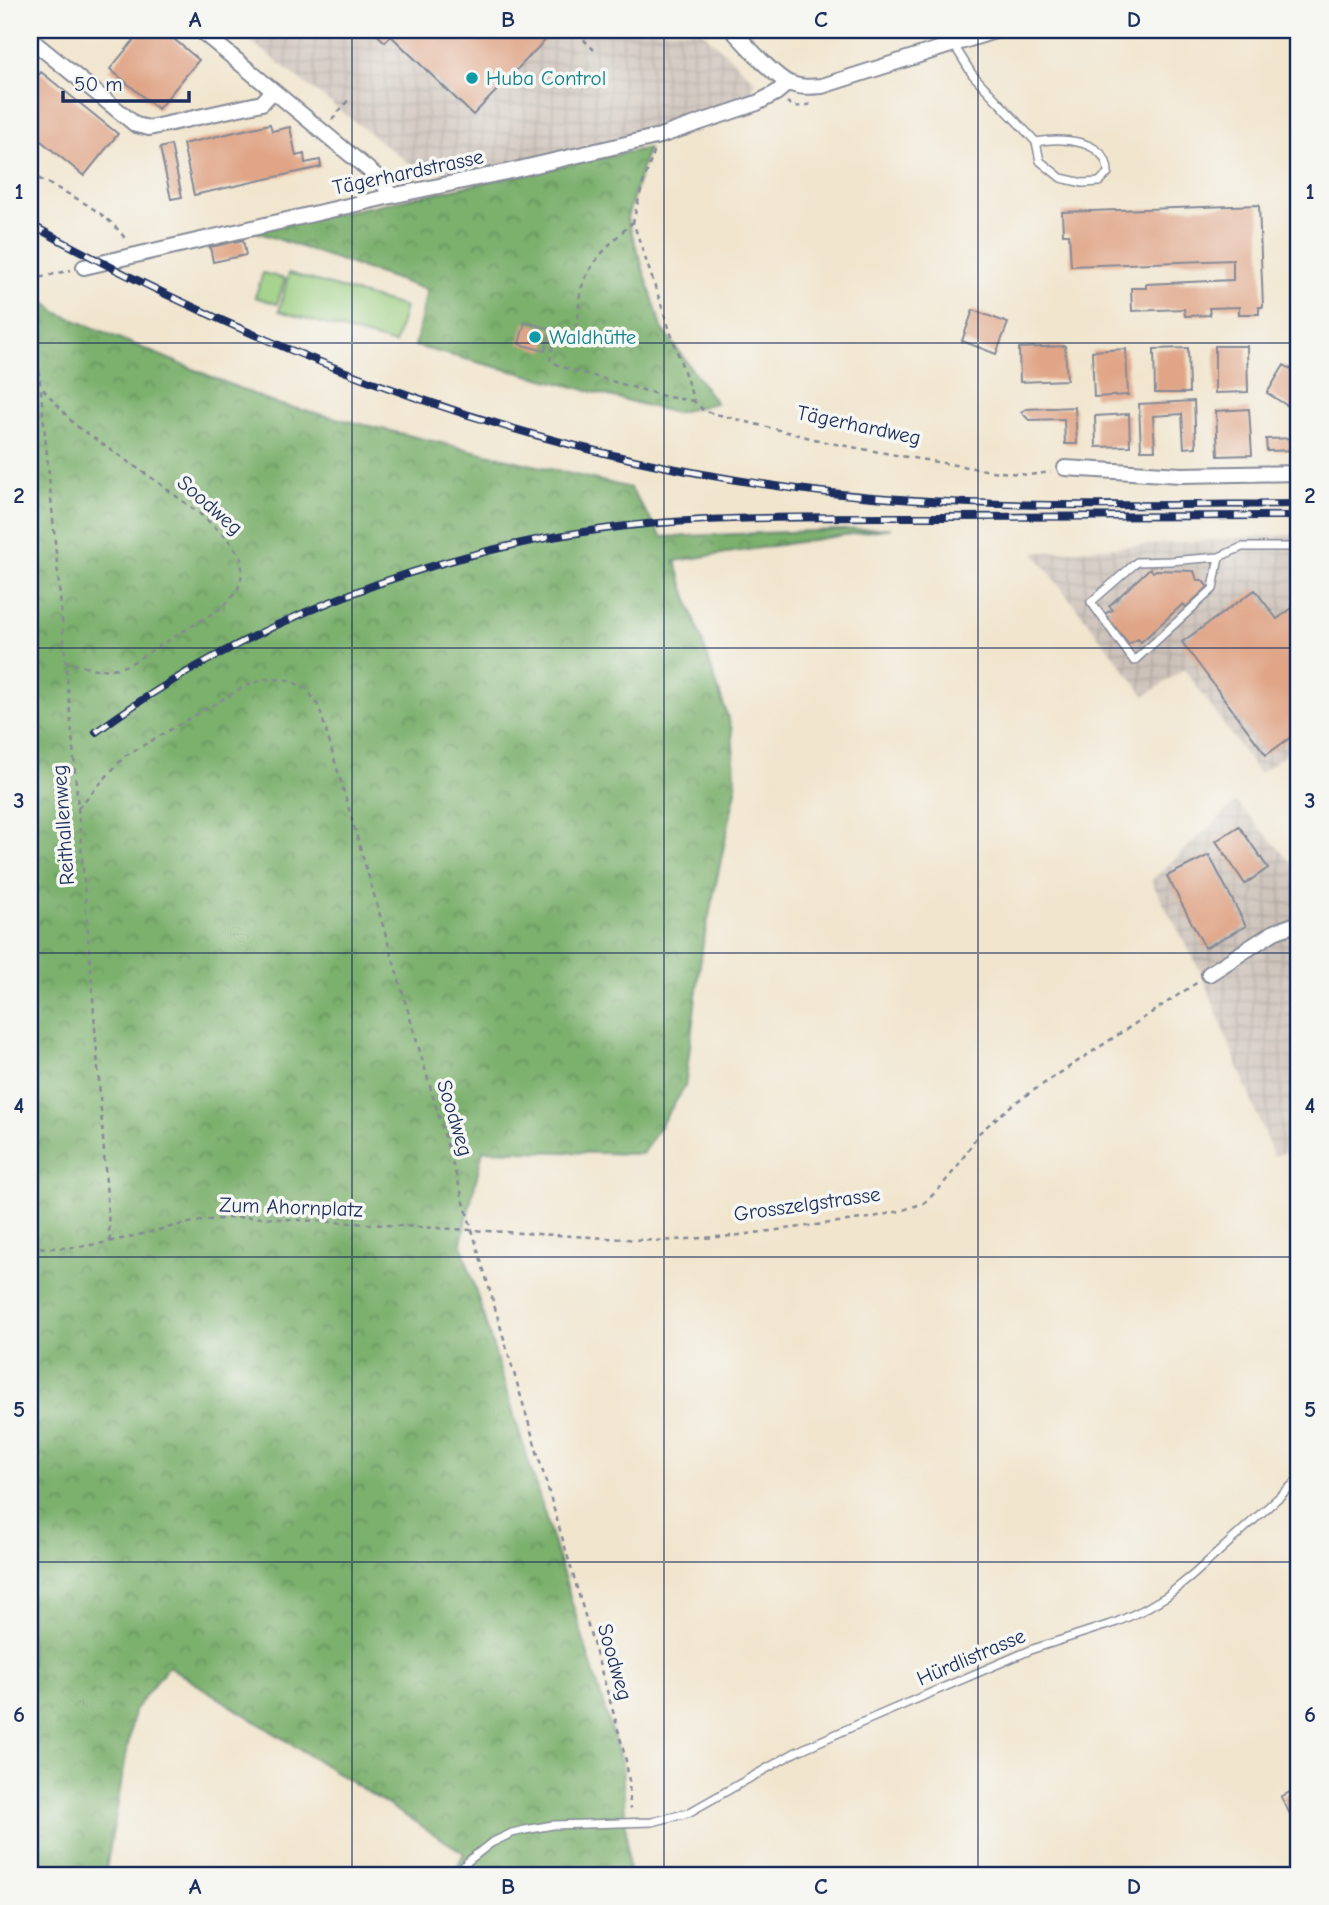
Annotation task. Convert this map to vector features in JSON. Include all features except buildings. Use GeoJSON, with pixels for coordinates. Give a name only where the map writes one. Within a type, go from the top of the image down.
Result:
{"type":"FeatureCollection","features":[{"type":"Feature","properties":{"kind":"street"},"geometry":{"type":"LineString","coordinates":[[200,30],[381,180],[391,196]]}},
{"type":"Feature","properties":{"kind":"street"},"geometry":{"type":"LineString","coordinates":[[732,30],[788,83],[804,87],[822,86],[998,30]]}},
{"type":"Feature","properties":{"kind":"street"},"geometry":{"type":"LineString","coordinates":[[30,38],[136,125],[149,128],[262,103],[273,90]]}},
{"type":"Feature","properties":{"kind":"street","name":"Tägerhardstrasse"},"geometry":{"type":"LineString","coordinates":[[85,267],[660,136],[757,103],[788,83]]}},
{"type":"Feature","properties":{"kind":"street"},"geometry":{"type":"LineString","coordinates":[[1065,468],[1181,475],[1299,473]]}},
{"type":"Feature","properties":{"kind":"street"},"geometry":{"type":"LineString","coordinates":[[1209,974],[1275,932],[1299,923]]}},
{"type":"Feature","properties":{"kind":"lane"},"geometry":{"type":"LineString","coordinates":[[954,44],[972,74],[1035,142],[1040,161],[1061,178],[1083,183],[1099,182],[1108,173],[1105,159],[1090,146],[1051,139],[1035,142]]}},
{"type":"Feature","properties":{"kind":"lane"},"geometry":{"type":"LineString","coordinates":[[1219,557],[1213,589],[1134,661],[1091,602],[1137,562],[1219,557],[1242,547],[1299,547]]}},
{"type":"Feature","properties":{"kind":"lane","name":"Hürdlistrasse"},"geometry":{"type":"LineString","coordinates":[[457,1875],[468,1861],[485,1848],[512,1833],[553,1825],[663,1821],[688,1813],[796,1752],[863,1722],[1033,1649],[1117,1622],[1143,1610],[1167,1596],[1193,1575],[1299,1479]]}},
{"type":"Feature","properties":{"kind":"path"},"geometry":{"type":"LineString","coordinates":[[580,30],[585,41],[594,50]]}},
{"type":"Feature","properties":{"kind":"path"},"geometry":{"type":"LineString","coordinates":[[322,132],[350,98]]}},
{"type":"Feature","properties":{"kind":"path"},"geometry":{"type":"LineString","coordinates":[[660,136],[642,186],[633,222],[694,401]]}},
{"type":"Feature","properties":{"kind":"path"},"geometry":{"type":"LineString","coordinates":[[30,174],[101,214],[122,233],[135,255]]}},
{"type":"Feature","properties":{"kind":"path","name":"Tägerhardweg"},"geometry":{"type":"LineString","coordinates":[[633,222],[616,237],[592,268],[582,286],[578,323],[570,330],[555,332],[551,361],[562,367],[654,394],[694,401],[705,411],[830,443],[991,471],[1029,475],[1065,468]]}},
{"type":"Feature","properties":{"kind":"path"},"geometry":{"type":"LineString","coordinates":[[30,280],[85,267]]}},
{"type":"Feature","properties":{"kind":"path","name":"Reithallenweg"},"geometry":{"type":"LineString","coordinates":[[30,280],[52,498],[78,808],[110,1242]]}},
{"type":"Feature","properties":{"kind":"path","name":"Soodweg"},"geometry":{"type":"LineString","coordinates":[[41,387],[75,425],[200,514],[237,549],[242,565],[237,591],[223,607],[128,665],[102,671],[65,661]]}},
{"type":"Feature","properties":{"kind":"path","name":"Soodweg"},"geometry":{"type":"LineString","coordinates":[[78,808],[125,757],[247,685],[259,681],[289,680],[307,689],[319,707],[615,1718],[629,1781],[630,1823]]}},
{"type":"Feature","properties":{"kind":"path","name":"Grosszelgstrasse"},"geometry":{"type":"LineString","coordinates":[[474,1230],[659,1241],[869,1218],[924,1203],[957,1167],[979,1133],[1013,1104],[1209,974]]}},
{"type":"Feature","properties":{"kind":"path","name":"Zum Ahornplatz"},"geometry":{"type":"LineString","coordinates":[[30,1246],[46,1248],[110,1242],[180,1225],[248,1217],[474,1230]]}},
{"type":"Feature","properties":{"kind":"shaded area"},"geometry":{"type":"Polygon","coordinates":[[[236,30],[701,30],[755,81],[752,94],[647,131],[503,165],[448,175],[407,162],[236,30]]]}},
{"type":"Feature","properties":{"kind":"shaded area"},"geometry":{"type":"Polygon","coordinates":[[[1299,534],[1299,744],[1259,774],[1184,669],[1145,696],[1034,553],[1299,534]]]}},
{"type":"Feature","properties":{"kind":"shaded area"},"geometry":{"type":"Polygon","coordinates":[[[1236,802],[1293,864],[1299,860],[1299,1149],[1273,1156],[1199,968],[1151,881],[1236,802]]]}},
{"type":"Feature","properties":{"kind":"green space"},"geometry":{"type":"Polygon","coordinates":[[[648,148],[627,218],[662,328],[716,403],[675,413],[415,346],[427,290],[254,231],[648,148]]]}},
{"type":"Feature","properties":{"kind":"green space"},"geometry":{"type":"Polygon","coordinates":[[[263,273],[285,279],[277,304],[255,297],[263,273]]]}},
{"type":"Feature","properties":{"kind":"green space"},"geometry":{"type":"Polygon","coordinates":[[[289,273],[405,307],[395,344],[279,311],[289,273]]]}},
{"type":"Feature","properties":{"kind":"green space"},"geometry":{"type":"Polygon","coordinates":[[[30,290],[58,313],[277,404],[630,488],[662,537],[891,528],[675,561],[732,730],[736,790],[702,948],[685,1087],[642,1154],[483,1150],[461,1243],[622,1765],[629,1875],[453,1875],[464,1853],[168,1666],[134,1711],[105,1875],[30,1875],[30,290]]]}},
{"type":"Feature","properties":{"kind":"railway"},"geometry":{"type":"LineString","coordinates":[[30,224],[123,273],[315,360],[413,397],[514,429],[615,456],[718,477],[881,498],[1060,505],[1299,504]]}},
{"type":"Feature","properties":{"kind":"railway"},"geometry":{"type":"LineString","coordinates":[[96,732],[199,665],[308,611],[423,569],[541,539],[634,525],[755,518],[1299,516]]}},
{"type":"Feature","properties":{"kind":"place","name":"Huba Control"},"geometry":{"type":"Point","coordinates":[472,78]}},
{"type":"Feature","properties":{"kind":"place","name":"Waldhütte"},"geometry":{"type":"Point","coordinates":[535,337]}}]}
